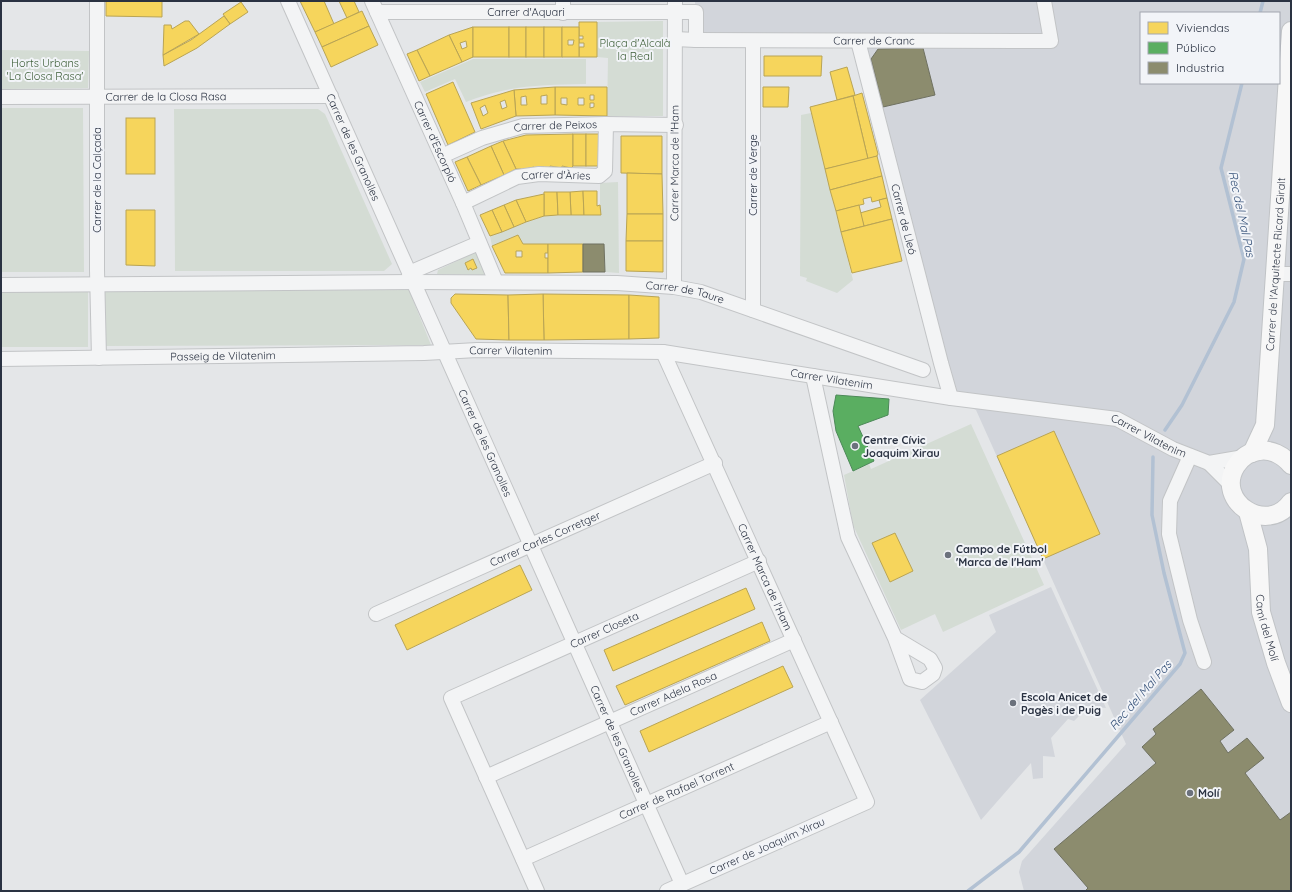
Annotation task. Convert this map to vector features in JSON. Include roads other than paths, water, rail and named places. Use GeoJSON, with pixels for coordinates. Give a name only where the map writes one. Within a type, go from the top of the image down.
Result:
{"type":"FeatureCollection","features":[{"type":"Feature","properties":{"kind":"main road","name":"Carrer de l'Arquitecte Ricard Giralt"},"geometry":{"type":"LineString","coordinates":[[1231,485],[1235,467],[1248,455],[1265,425],[1283,274],[1291,31]]}},
{"type":"Feature","properties":{"kind":"main road","name":"Carrer de l'Arquitecte Ricard Giralt"},"geometry":{"type":"LineString","coordinates":[[1265,425],[1285,459]]}},
{"type":"Feature","properties":{"kind":"main road"},"geometry":{"type":"LineString","coordinates":[[1248,455],[1268,451],[1285,459]]}},
{"type":"Feature","properties":{"kind":"main road"},"geometry":{"type":"LineString","coordinates":[[1231,485],[1235,499],[1248,512],[1264,516],[1274,514],[1291,503]]}},
{"type":"Feature","properties":{"kind":"main road","name":"Camí del Molí"},"geometry":{"type":"LineString","coordinates":[[1248,512],[1258,549],[1261,612],[1276,663],[1291,703]]}},
{"type":"Feature","properties":{"kind":"main road","name":"Camí del Molí"},"geometry":{"type":"LineString","coordinates":[[1258,549],[1274,514]]}},
{"type":"Feature","properties":{"kind":"street","name":"Carrer de la Calçada"},"geometry":{"type":"LineString","coordinates":[[97,1],[97,284],[99,358]]}},
{"type":"Feature","properties":{"kind":"street","name":"Carrer de les Granolles"},"geometry":{"type":"LineString","coordinates":[[288,1],[682,884]]}},
{"type":"Feature","properties":{"kind":"street","name":"Carrer de Cranc"},"geometry":{"type":"LineString","coordinates":[[696,40],[1051,41],[1044,1]]}},
{"type":"Feature","properties":{"kind":"street","name":"Carrer d'Aquari"},"geometry":{"type":"LineString","coordinates":[[374,6],[675,7]]}},
{"type":"Feature","properties":{"kind":"street","name":"Carrer d'Escorpió"},"geometry":{"type":"LineString","coordinates":[[374,6],[463,203],[496,282]]}},
{"type":"Feature","properties":{"kind":"street"},"geometry":{"type":"LineString","coordinates":[[675,7],[696,7],[696,40],[676,39]]}},
{"type":"Feature","properties":{"kind":"street","name":"Carrer Marca de l'Ham"},"geometry":{"type":"LineString","coordinates":[[674,287],[676,125],[675,7]]}},
{"type":"Feature","properties":{"kind":"street","name":"Carrer de Verge"},"geometry":{"type":"LineString","coordinates":[[752,310],[753,41]]}},
{"type":"Feature","properties":{"kind":"street","name":"Carrer de Lleó"},"geometry":{"type":"LineString","coordinates":[[858,41],[951,398]]}},
{"type":"Feature","properties":{"kind":"street","name":"Carrer de la Closa Rasa"},"geometry":{"type":"LineString","coordinates":[[1,97],[331,96]]}},
{"type":"Feature","properties":{"kind":"street","name":"Carrer de Peixos"},"geometry":{"type":"LineString","coordinates":[[442,156],[482,138],[523,126],[606,124],[676,125]]}},
{"type":"Feature","properties":{"kind":"street","name":"Carrer d'Àries"},"geometry":{"type":"LineString","coordinates":[[463,203],[517,177],[539,174],[599,176],[605,172],[606,124]]}},
{"type":"Feature","properties":{"kind":"street"},"geometry":{"type":"LineString","coordinates":[[1,285],[411,278],[479,243]]}},
{"type":"Feature","properties":{"kind":"street","name":"Carrer de Taure"},"geometry":{"type":"LineString","coordinates":[[411,278],[496,282],[617,282],[674,287],[701,292],[923,370]]}},
{"type":"Feature","properties":{"kind":"street","name":"Carrer Vilatenim"},"geometry":{"type":"LineString","coordinates":[[445,352],[477,350],[664,352],[951,398],[1117,419],[1156,441],[1190,456],[1209,462],[1248,455]]}},
{"type":"Feature","properties":{"kind":"street","name":"Passeig de Vilatenim"},"geometry":{"type":"LineString","coordinates":[[1,359],[445,352]]}},
{"type":"Feature","properties":{"kind":"street","name":"Carrer Marca de l'Ham"},"geometry":{"type":"LineString","coordinates":[[664,352],[867,802]]}},
{"type":"Feature","properties":{"kind":"street"},"geometry":{"type":"LineString","coordinates":[[921,393],[923,370],[941,363]]}},
{"type":"Feature","properties":{"kind":"street"},"geometry":{"type":"LineString","coordinates":[[813,376],[848,537],[894,638]]}},
{"type":"Feature","properties":{"kind":"street"},"geometry":{"type":"LineString","coordinates":[[1190,456],[1170,501],[1169,534],[1190,620],[1204,662]]}},
{"type":"Feature","properties":{"kind":"street","name":"Carrer Vilatenim"},"geometry":{"type":"LineString","coordinates":[[1209,462],[1231,485]]}},
{"type":"Feature","properties":{"kind":"street","name":"Carrer Carles Corretger"},"geometry":{"type":"LineString","coordinates":[[376,614],[714,463]]}},
{"type":"Feature","properties":{"kind":"street","name":"Carrer Closeta"},"geometry":{"type":"LineString","coordinates":[[486,777],[450,698],[758,561]]}},
{"type":"Feature","properties":{"kind":"street","name":"Carrer Adela Rosa"},"geometry":{"type":"LineString","coordinates":[[486,777],[794,640]]}},
{"type":"Feature","properties":{"kind":"street","name":"Carrer de Rafael Torrent"},"geometry":{"type":"LineString","coordinates":[[523,859],[831,722]]}},
{"type":"Feature","properties":{"kind":"street"},"geometry":{"type":"LineString","coordinates":[[486,777],[537,891]]}},
{"type":"Feature","properties":{"kind":"street","name":"Carrer de Joaquim Xirau"},"geometry":{"type":"LineString","coordinates":[[667,891],[867,802]]}},
{"type":"Feature","properties":{"kind":"waterway","name":"Rec del Mal Pas"},"geometry":{"type":"LineString","coordinates":[[1260,12],[1263,1]]}},
{"type":"Feature","properties":{"kind":"waterway","name":"Rec del Mal Pas"},"geometry":{"type":"LineString","coordinates":[[1165,430],[1182,405],[1234,302],[1244,259],[1221,168],[1242,84]]}},
{"type":"Feature","properties":{"kind":"waterway","name":"Rec del Mal Pas"},"geometry":{"type":"LineString","coordinates":[[968,891],[1019,852],[1180,664],[1185,653],[1164,573],[1152,515],[1153,457]]}},
{"type":"Feature","properties":{"kind":"place","name":"Centre Cívic Joaquim Xirau"},"geometry":{"type":"Point","coordinates":[855,446]}},
{"type":"Feature","properties":{"kind":"place","name":"Campo de Fútbol 'Marca de l'Ham'"},"geometry":{"type":"Point","coordinates":[948,555]}},
{"type":"Feature","properties":{"kind":"place","name":"Escola Anicet de Pagès i de Puig"},"geometry":{"type":"Point","coordinates":[1013,703]}},
{"type":"Feature","properties":{"kind":"place","name":"Molí"},"geometry":{"type":"Point","coordinates":[1190,793]}},
{"type":"Feature","properties":{"kind":"park label","name":"Plaça d'Alcalà la Real"},"geometry":{"type":"Point","coordinates":[635,49]}},
{"type":"Feature","properties":{"kind":"park label","name":"Horts Urbans 'La Closa Rasa'"},"geometry":{"type":"Point","coordinates":[45,69]}}]}
